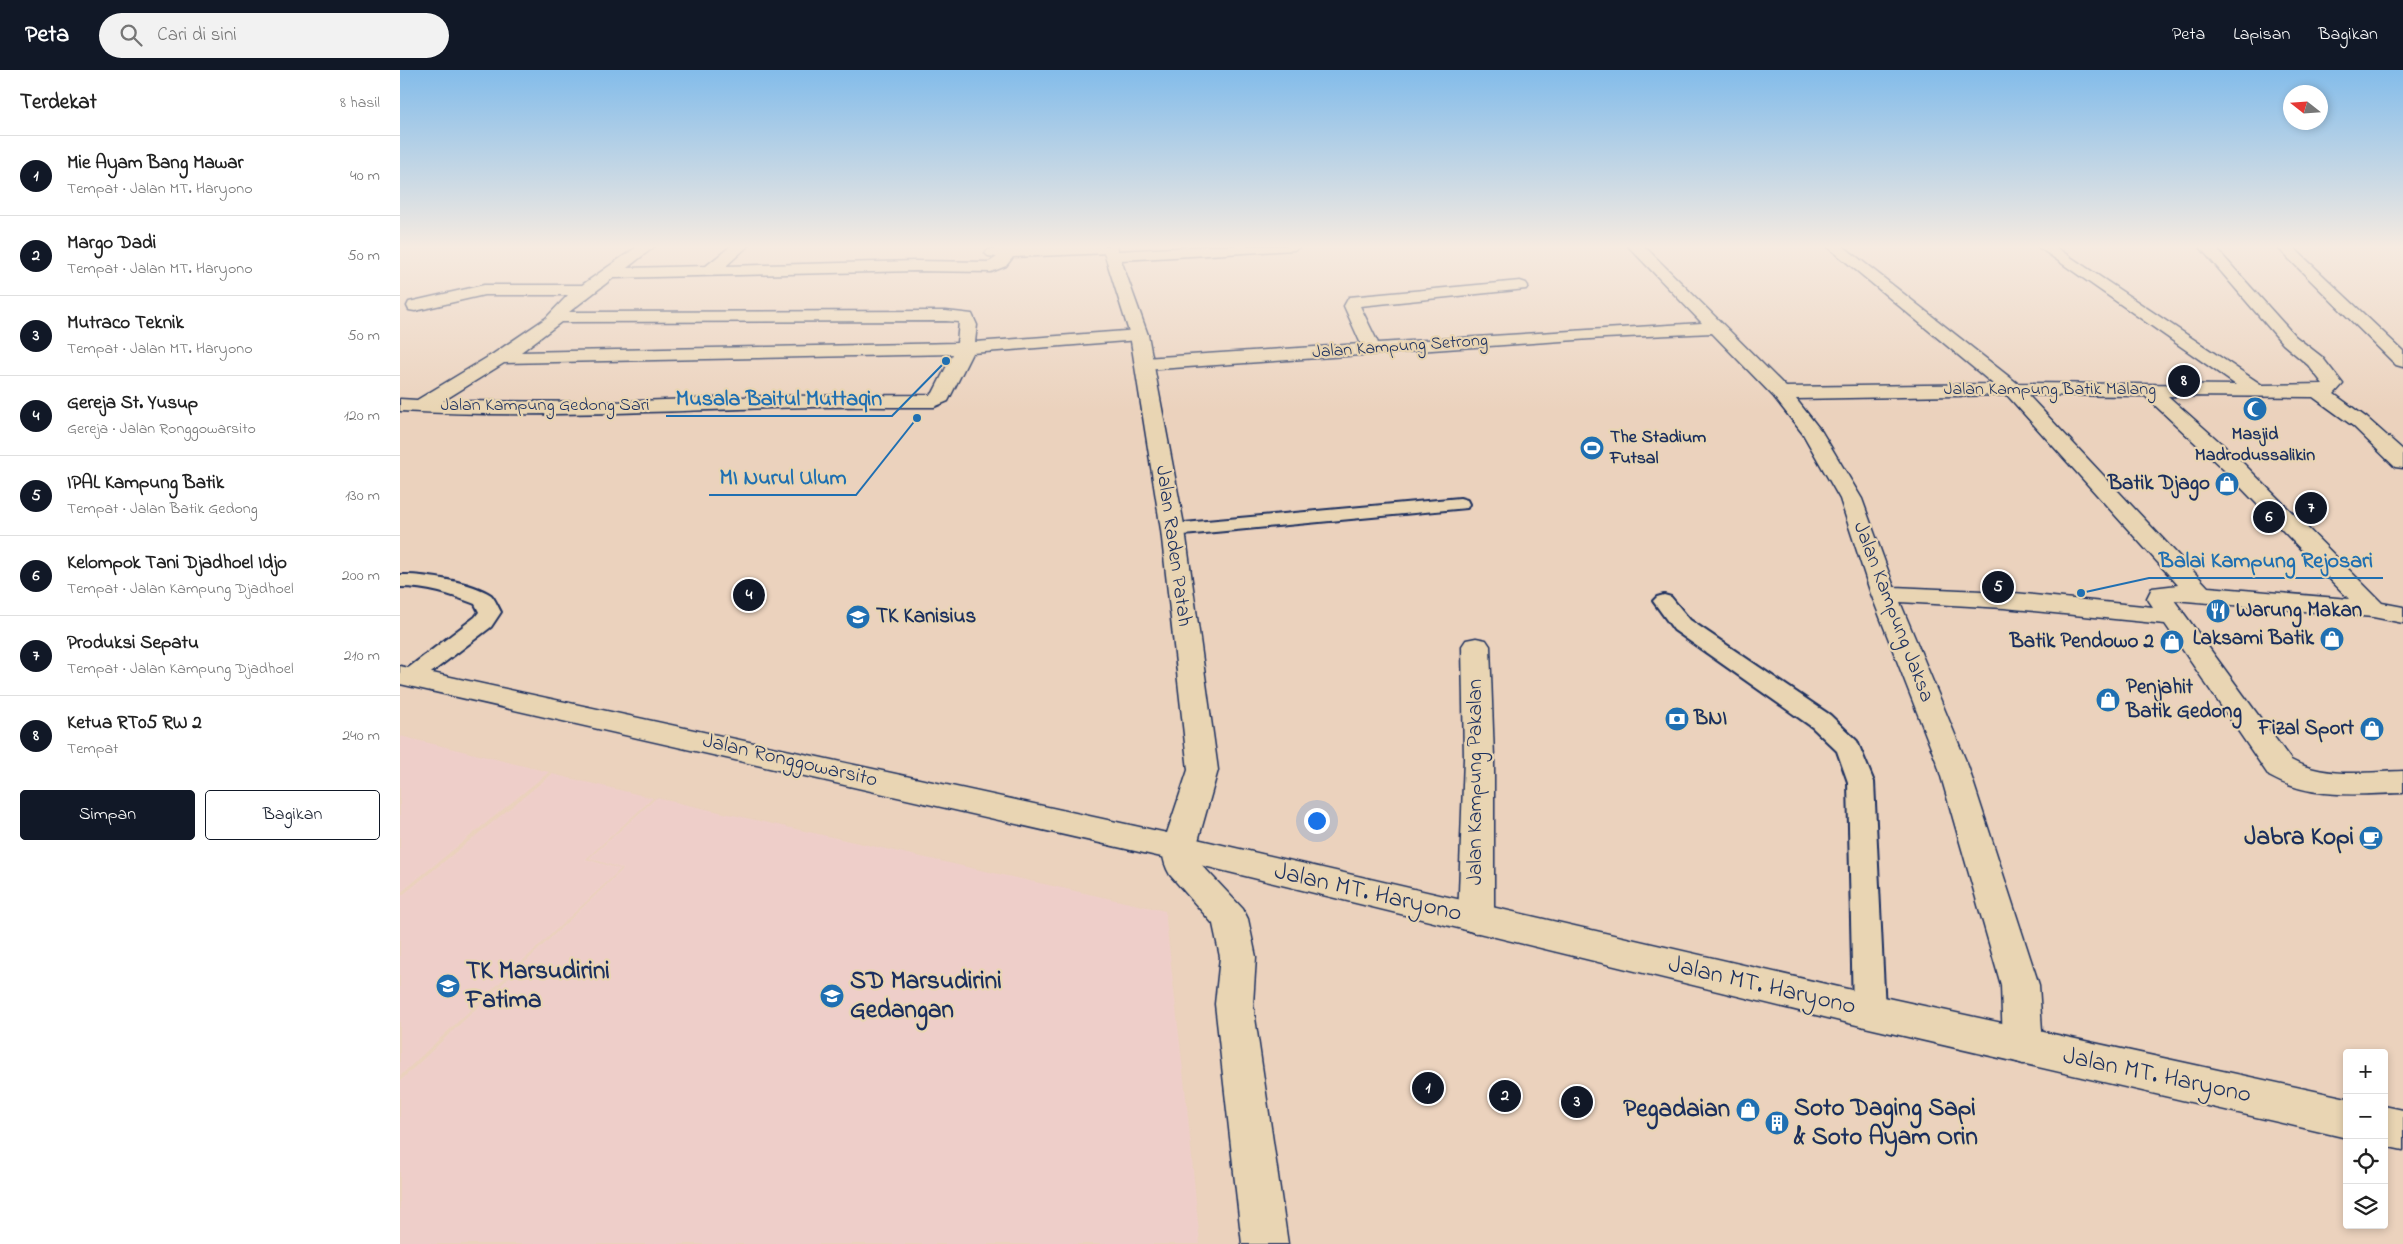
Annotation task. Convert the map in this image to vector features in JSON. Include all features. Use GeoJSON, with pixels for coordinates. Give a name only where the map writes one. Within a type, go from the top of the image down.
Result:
{"type":"FeatureCollection","features":[{"type":"Feature","properties":{"kind":"main road"},"geometry":{"type":"LineString","coordinates":[[408,306],[449,308],[463,301]]}},
{"type":"Feature","properties":{"kind":"main road"},"geometry":{"type":"LineString","coordinates":[[423,405],[500,358],[556,317],[570,301]]}},
{"type":"Feature","properties":{"kind":"main road","name":"Jalan Raden Patah"},"geometry":{"type":"LineString","coordinates":[[1127,301],[1139,335],[1173,530],[1203,770],[1179,848]]}},
{"type":"Feature","properties":{"kind":"main road"},"geometry":{"type":"LineString","coordinates":[[1357,301],[1352,306],[1372,349]]}},
{"type":"Feature","properties":{"kind":"main road","name":"Jalan Kampung Jaksa"},"geometry":{"type":"LineString","coordinates":[[1689,301],[1781,393],[1812,432],[1850,498],[1884,594],[1953,766],[2020,985],[2022,995],[2023,1046]]}},
{"type":"Feature","properties":{"kind":"main road"},"geometry":{"type":"LineString","coordinates":[[1902,301],[2012,389],[2201,594]]}},
{"type":"Feature","properties":{"kind":"main road"},"geometry":{"type":"LineString","coordinates":[[2125,301],[2257,390]]}},
{"type":"Feature","properties":{"kind":"main road"},"geometry":{"type":"LineString","coordinates":[[2255,301],[2290,340],[2315,361],[2333,384],[2330,389],[2318,391]]}},
{"type":"Feature","properties":{"kind":"main road"},"geometry":{"type":"LineString","coordinates":[[2340,301],[2403,361]]}},
{"type":"Feature","properties":{"kind":"main road","name":"Jalan Kampung Gedong Sari"},"geometry":{"type":"LineString","coordinates":[[400,406],[612,408],[773,402],[934,401],[941,397],[966,348],[968,319],[955,316],[556,317]]}},
{"type":"Feature","properties":{"kind":"main road","name":"Jalan Kampung Setrong"},"geometry":{"type":"LineString","coordinates":[[1144,364],[1605,333],[1716,328]]}},
{"type":"Feature","properties":{"kind":"main road"},"geometry":{"type":"LineString","coordinates":[[500,358],[966,348],[1139,335]]}},
{"type":"Feature","properties":{"kind":"main road","name":"Jalan Kampung Batik Malang"},"geometry":{"type":"LineString","coordinates":[[1781,393],[2012,389],[2318,391]]}},
{"type":"Feature","properties":{"kind":"main road"},"geometry":{"type":"LineString","coordinates":[[2150,390],[2232,465],[2372,609]]}},
{"type":"Feature","properties":{"kind":"main road"},"geometry":{"type":"LineString","coordinates":[[2318,391],[2360,422],[2403,462]]}},
{"type":"Feature","properties":{"kind":"main road"},"geometry":{"type":"LineString","coordinates":[[2403,615],[2372,609],[2201,594],[2161,593],[2160,598],[2280,768],[2297,779],[2322,783],[2403,782]]}},
{"type":"Feature","properties":{"kind":"main road"},"geometry":{"type":"LineString","coordinates":[[1884,594],[2004,600],[2174,616]]}},
{"type":"Feature","properties":{"kind":"main road","name":"Jalan Kampung Pakalan"},"geometry":{"type":"LineString","coordinates":[[1476,646],[1478,758],[1476,919]]}},
{"type":"Feature","properties":{"kind":"main road","name":"Jalan Ronggowarsito"},"geometry":{"type":"LineString","coordinates":[[406,676],[1179,848]]}},
{"type":"Feature","properties":{"kind":"main road"},"geometry":{"type":"LineString","coordinates":[[1179,848],[1182,866],[1230,919],[1238,957],[1234,1004],[1265,1244]]}},
{"type":"Feature","properties":{"kind":"main road","name":"Jalan MT. Haryono"},"geometry":{"type":"LineString","coordinates":[[1179,848],[1869,1011],[2343,1117]]}},
{"type":"Feature","properties":{"kind":"main road"},"geometry":{"type":"LineString","coordinates":[[2388,1127],[2403,1130]]}},
{"type":"Feature","properties":{"kind":"lane"},"geometry":{"type":"LineString","coordinates":[[1173,530],[1460,504]]}},
{"type":"Feature","properties":{"kind":"lane"},"geometry":{"type":"LineString","coordinates":[[400,581],[415,580],[445,584],[484,600],[490,612],[483,622],[406,676]]}},
{"type":"Feature","properties":{"kind":"lane"},"geometry":{"type":"LineString","coordinates":[[1664,601],[1682,625],[1821,721],[1848,747],[1861,782],[1869,1011]]}},
{"type":"Feature","properties":{"kind":"shaded area"},"geometry":{"type":"Polygon","coordinates":[[[400,736],[549,772],[400,893],[400,736]]]}},
{"type":"Feature","properties":{"kind":"shaded area","name":"TK Marsudirini Fatima"},"geometry":{"type":"Polygon","coordinates":[[[552,774],[653,798],[586,859],[621,869],[400,1076],[400,897],[552,774]]]}},
{"type":"Feature","properties":{"kind":"shaded area","name":"SD Marsudirini Gedangan"},"geometry":{"type":"Polygon","coordinates":[[[656,798],[1165,911],[1200,1244],[400,1244],[400,1081],[623,869],[589,858],[656,798]]]}},
{"type":"Feature","properties":{"kind":"place","name":"Musala Baitul Muttaqin"},"geometry":{"type":"Point","coordinates":[946,361]}},
{"type":"Feature","properties":{"kind":"place","name":"Ketua RT05 RW 2"},"geometry":{"type":"Point","coordinates":[2184,381]}},
{"type":"Feature","properties":{"kind":"place","name":"Masjid Madrodussalikin"},"geometry":{"type":"Point","coordinates":[2255,409]}},
{"type":"Feature","properties":{"kind":"place","name":"MI Nurul Ulum"},"geometry":{"type":"Point","coordinates":[917,418]}},
{"type":"Feature","properties":{"kind":"place","name":"The Stadium Futsal"},"geometry":{"type":"Point","coordinates":[1592,448]}},
{"type":"Feature","properties":{"kind":"place","name":"Batik Djago"},"geometry":{"type":"Point","coordinates":[2227,484]}},
{"type":"Feature","properties":{"kind":"place","name":"Produksi Sepatu"},"geometry":{"type":"Point","coordinates":[2311,508]}},
{"type":"Feature","properties":{"kind":"place","name":"Kelompok Tani Djadhoel Idjo"},"geometry":{"type":"Point","coordinates":[2269,517]}},
{"type":"Feature","properties":{"kind":"place","name":"IPAL Kampung Batik"},"geometry":{"type":"Point","coordinates":[1998,587]}},
{"type":"Feature","properties":{"kind":"place","name":"Balai Kampung Rejosari"},"geometry":{"type":"Point","coordinates":[2081,593]}},
{"type":"Feature","properties":{"kind":"place","name":"Gereja St. Yusup"},"geometry":{"type":"Point","coordinates":[749,595]}},
{"type":"Feature","properties":{"kind":"place","name":"Warung Makan"},"geometry":{"type":"Point","coordinates":[2218,611]}},
{"type":"Feature","properties":{"kind":"place","name":"TK Kanisius"},"geometry":{"type":"Point","coordinates":[858,617]}},
{"type":"Feature","properties":{"kind":"place","name":"Laksami Batik"},"geometry":{"type":"Point","coordinates":[2332,639]}},
{"type":"Feature","properties":{"kind":"place","name":"Batik Pendowo 2"},"geometry":{"type":"Point","coordinates":[2172,642]}},
{"type":"Feature","properties":{"kind":"place","name":"Penjahit Batik Gedong"},"geometry":{"type":"Point","coordinates":[2108,700]}},
{"type":"Feature","properties":{"kind":"place","name":"BNI"},"geometry":{"type":"Point","coordinates":[1677,719]}},
{"type":"Feature","properties":{"kind":"place","name":"Fizal Sport"},"geometry":{"type":"Point","coordinates":[2372,729]}},
{"type":"Feature","properties":{"kind":"place","name":"Jabra Kopi"},"geometry":{"type":"Point","coordinates":[2371,838]}},
{"type":"Feature","properties":{"kind":"place","name":"TK Marsudirini Fatima"},"geometry":{"type":"Point","coordinates":[448,986]}},
{"type":"Feature","properties":{"kind":"place","name":"SD Marsudirini Gedangan"},"geometry":{"type":"Point","coordinates":[832,996]}},
{"type":"Feature","properties":{"kind":"place","name":"Mie Ayam Bang Mawar"},"geometry":{"type":"Point","coordinates":[1428,1088]}},
{"type":"Feature","properties":{"kind":"place","name":"Margo Dadi"},"geometry":{"type":"Point","coordinates":[1505,1096]}},
{"type":"Feature","properties":{"kind":"place","name":"Mutraco Teknik"},"geometry":{"type":"Point","coordinates":[1577,1102]}},
{"type":"Feature","properties":{"kind":"place","name":"Pegadaian"},"geometry":{"type":"Point","coordinates":[1748,1110]}},
{"type":"Feature","properties":{"kind":"place","name":"Soto Daging Sapi & Soto Ayam Orin"},"geometry":{"type":"Point","coordinates":[1777,1123]}}]}
